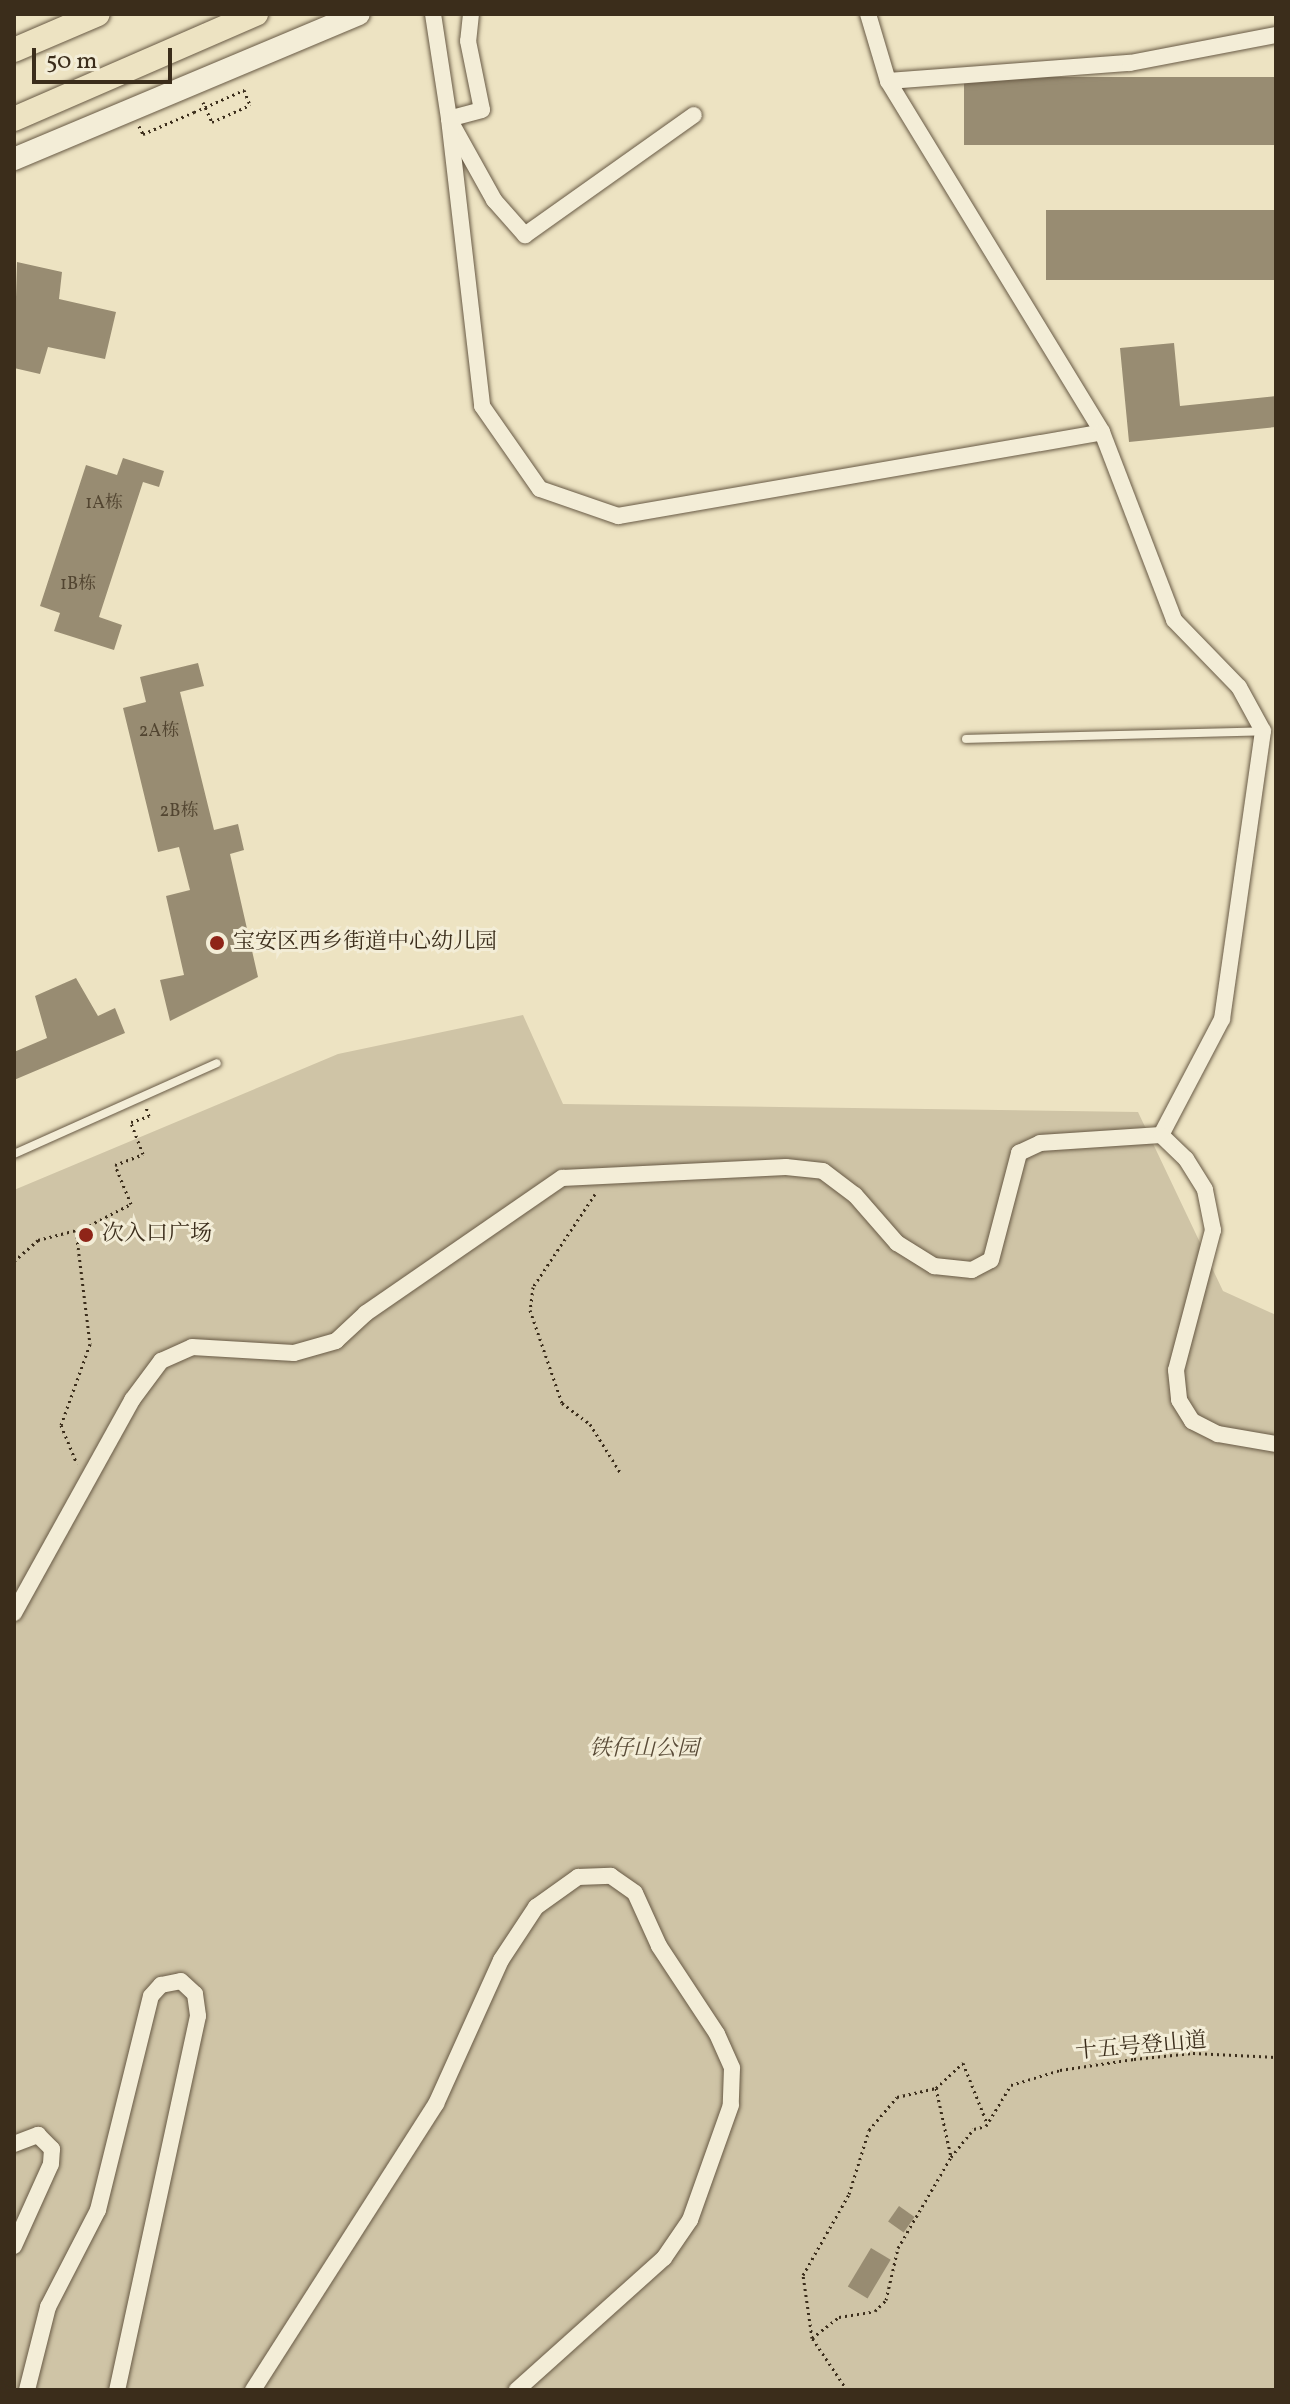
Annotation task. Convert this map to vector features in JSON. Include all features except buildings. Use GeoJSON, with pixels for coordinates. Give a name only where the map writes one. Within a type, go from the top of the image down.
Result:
{"type":"FeatureCollection","features":[{"type":"Feature","properties":{"kind":"main road"},"geometry":{"type":"LineString","coordinates":[[14,50],[98,14]]}},
{"type":"Feature","properties":{"kind":"main road"},"geometry":{"type":"LineString","coordinates":[[14,119],[256,14]]}},
{"type":"Feature","properties":{"kind":"main road"},"geometry":{"type":"LineString","coordinates":[[14,159],[359,14]]}},
{"type":"Feature","properties":{"kind":"street"},"geometry":{"type":"LineString","coordinates":[[433,14],[449,119],[482,406],[540,489],[618,516],[1102,432]]}},
{"type":"Feature","properties":{"kind":"street"},"geometry":{"type":"LineString","coordinates":[[449,119],[482,110],[468,41],[471,14]]}},
{"type":"Feature","properties":{"kind":"street"},"geometry":{"type":"LineString","coordinates":[[868,14],[888,81],[1102,432],[1174,620],[1239,687],[1269,731],[1222,1019],[1161,1135]]}},
{"type":"Feature","properties":{"kind":"street"},"geometry":{"type":"LineString","coordinates":[[888,81],[1130,63],[1276,35]]}},
{"type":"Feature","properties":{"kind":"street"},"geometry":{"type":"LineString","coordinates":[[449,119],[494,200],[525,235],[694,115]]}},
{"type":"Feature","properties":{"kind":"street"},"geometry":{"type":"LineString","coordinates":[[14,1613],[161,1361],[192,1347],[294,1353],[336,1341],[538,1189],[562,1178],[786,1167],[823,1171],[855,1195],[897,1243],[934,1266],[972,1270],[991,1260],[1019,1153],[1040,1143],[1161,1135],[1186,1159],[1205,1190],[1213,1230],[1176,1370],[1179,1400],[1192,1421],[1218,1434],[1276,1444]]}},
{"type":"Feature","properties":{"kind":"street"},"geometry":{"type":"LineString","coordinates":[[253,2390],[436,2104],[501,1960],[536,1907],[578,1877],[611,1876],[635,1893],[659,1946],[717,2034],[732,2068],[731,2105],[690,2220],[664,2258],[517,2390]]}},
{"type":"Feature","properties":{"kind":"street"},"geometry":{"type":"LineString","coordinates":[[27,2390],[48,2307],[98,2210],[151,1996],[161,1985],[181,1981],[195,1994],[198,2016],[117,2390]]}},
{"type":"Feature","properties":{"kind":"street"},"geometry":{"type":"LineString","coordinates":[[14,2144],[38,2135],[52,2149],[51,2164],[14,2246]]}},
{"type":"Feature","properties":{"kind":"lane"},"geometry":{"type":"LineString","coordinates":[[966,739],[1269,731]]}},
{"type":"Feature","properties":{"kind":"lane"},"geometry":{"type":"LineString","coordinates":[[14,1154],[217,1063]]}},
{"type":"Feature","properties":{"kind":"path"},"geometry":{"type":"LineString","coordinates":[[139,126],[143,134],[194,112],[244,90],[250,105],[212,122],[202,98]]}},
{"type":"Feature","properties":{"kind":"path"},"geometry":{"type":"LineString","coordinates":[[14,1261],[38,1240],[76,1230],[131,1204],[115,1165],[143,1154],[131,1122],[149,1116],[142,1096]]}},
{"type":"Feature","properties":{"kind":"path"},"geometry":{"type":"LineString","coordinates":[[603,1176],[533,1287],[530,1310],[562,1403],[590,1424],[620,1472]]}},
{"type":"Feature","properties":{"kind":"path"},"geometry":{"type":"LineString","coordinates":[[76,1230],[90,1344],[61,1425],[73,1460],[91,1478]]}},
{"type":"Feature","properties":{"kind":"path","name":"十五号登山道"},"geometry":{"type":"LineString","coordinates":[[987,2124],[1011,2085],[1060,2070],[1193,2053],[1276,2057]]}},
{"type":"Feature","properties":{"kind":"path"},"geometry":{"type":"LineString","coordinates":[[812,2338],[839,2317],[875,2311],[886,2300],[898,2248],[951,2157],[987,2124],[963,2063],[936,2088],[916,2088],[882,2109],[862,2144],[849,2194],[812,2253],[803,2297],[812,2338],[847,2390]]}},
{"type":"Feature","properties":{"kind":"path"},"geometry":{"type":"LineString","coordinates":[[936,2088],[951,2157]]}},
{"type":"Feature","properties":{"kind":"green space","name":"铁仔山公园"},"geometry":{"type":"Polygon","coordinates":[[[523,1015],[563,1104],[1138,1112],[1223,1291],[1276,1315],[1276,2390],[14,2390],[14,1190],[338,1054],[523,1015]]]}},
{"type":"Feature","properties":{"kind":"place","name":"宝安区西乡街道中心幼儿园"},"geometry":{"type":"Point","coordinates":[217,943]}},
{"type":"Feature","properties":{"kind":"place","name":"次入口广场"},"geometry":{"type":"Point","coordinates":[86,1235]}}]}
